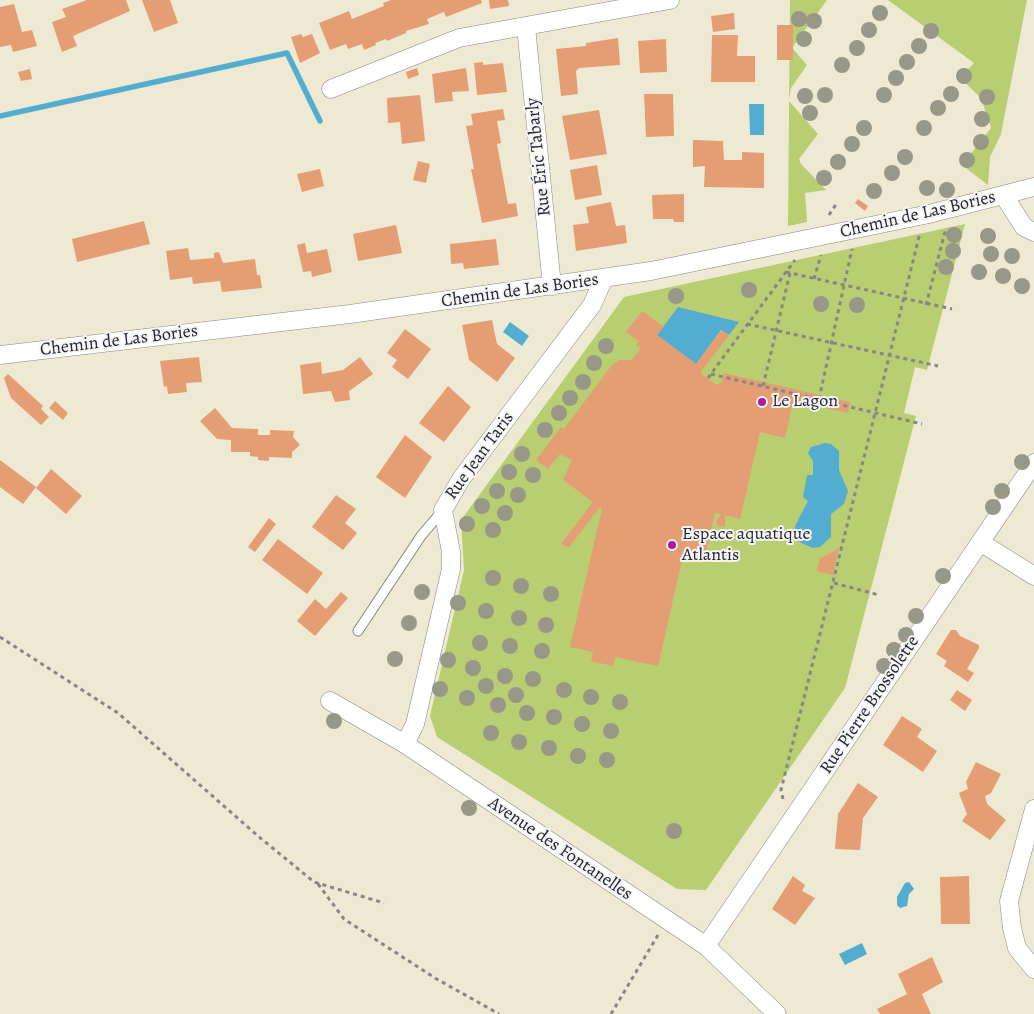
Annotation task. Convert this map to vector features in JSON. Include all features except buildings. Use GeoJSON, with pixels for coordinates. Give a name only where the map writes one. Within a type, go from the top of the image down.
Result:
{"type":"FeatureCollection","features":[{"type":"Feature","properties":{"kind":"street"},"geometry":{"type":"LineString","coordinates":[[332,89],[459,38],[670,0]]}},
{"type":"Feature","properties":{"kind":"street","name":"Rue Éric Tabarly"},"geometry":{"type":"LineString","coordinates":[[526,27],[552,286]]}},
{"type":"Feature","properties":{"kind":"street","name":"Chemin de Las Bories"},"geometry":{"type":"LineString","coordinates":[[0,355],[350,314],[552,286],[817,245],[1034,187]]}},
{"type":"Feature","properties":{"kind":"street"},"geometry":{"type":"LineString","coordinates":[[1004,196],[1024,227],[1034,232]]}},
{"type":"Feature","properties":{"kind":"street","name":"Rue Jean Taris"},"geometry":{"type":"LineString","coordinates":[[405,744],[415,724],[451,570],[451,552],[443,510],[461,479],[592,305],[604,278]]}},
{"type":"Feature","properties":{"kind":"street","name":"Rue Pierre Brossolette"},"geometry":{"type":"LineString","coordinates":[[706,946],[1034,463]]}},
{"type":"Feature","properties":{"kind":"street"},"geometry":{"type":"LineString","coordinates":[[980,542],[1034,576]]}},
{"type":"Feature","properties":{"kind":"street","name":"Avenue des Fontanelles"},"geometry":{"type":"LineString","coordinates":[[330,701],[405,744],[706,946],[777,1014]]}},
{"type":"Feature","properties":{"kind":"street"},"geometry":{"type":"LineString","coordinates":[[1034,809],[1009,901],[1012,928],[1017,948],[1034,969]]}},
{"type":"Feature","properties":{"kind":"lane"},"geometry":{"type":"LineString","coordinates":[[358,630],[421,536],[443,510]]}},
{"type":"Feature","properties":{"kind":"path"},"geometry":{"type":"LineString","coordinates":[[814,279],[817,245],[837,203]]}},
{"type":"Feature","properties":{"kind":"path"},"geometry":{"type":"LineString","coordinates":[[926,305],[947,223]]}},
{"type":"Feature","properties":{"kind":"path"},"geometry":{"type":"LineString","coordinates":[[783,800],[781,790],[834,584],[920,230]]}},
{"type":"Feature","properties":{"kind":"path"},"geometry":{"type":"LineString","coordinates":[[817,245],[788,273],[709,376],[763,386],[922,424]]}},
{"type":"Feature","properties":{"kind":"path"},"geometry":{"type":"LineString","coordinates":[[819,399],[853,245]]}},
{"type":"Feature","properties":{"kind":"path"},"geometry":{"type":"LineString","coordinates":[[788,273],[926,305],[952,309]]}},
{"type":"Feature","properties":{"kind":"path"},"geometry":{"type":"LineString","coordinates":[[763,386],[788,273]]}},
{"type":"Feature","properties":{"kind":"path"},"geometry":{"type":"LineString","coordinates":[[747,324],[890,357],[938,366]]}},
{"type":"Feature","properties":{"kind":"path"},"geometry":{"type":"LineString","coordinates":[[834,584],[879,595]]}},
{"type":"Feature","properties":{"kind":"path"},"geometry":{"type":"LineString","coordinates":[[0,636],[118,713],[258,836],[317,884],[344,920],[435,978],[499,1014]]}},
{"type":"Feature","properties":{"kind":"path"},"geometry":{"type":"LineString","coordinates":[[317,884],[384,903]]}},
{"type":"Feature","properties":{"kind":"path"},"geometry":{"type":"LineString","coordinates":[[611,1014],[666,920]]}},
{"type":"Feature","properties":{"kind":"green space"},"geometry":{"type":"Polygon","coordinates":[[[790,0],[827,0],[792,48],[807,65],[791,88],[789,100],[790,0]]]}},
{"type":"Feature","properties":{"kind":"green space"},"geometry":{"type":"Polygon","coordinates":[[[888,0],[1027,0],[1001,134],[990,157],[988,185],[962,165],[991,128],[981,98],[960,78],[974,63],[888,0]]]}},
{"type":"Feature","properties":{"kind":"green space"},"geometry":{"type":"Polygon","coordinates":[[[789,101],[818,134],[799,159],[801,164],[826,190],[805,193],[807,222],[788,226],[789,101]]]}},
{"type":"Feature","properties":{"kind":"green space","name":"Espace aquatique Atlantis"},"geometry":{"type":"Polygon","coordinates":[[[965,224],[927,370],[915,367],[904,413],[916,416],[845,688],[706,890],[677,889],[437,737],[430,716],[464,570],[461,520],[624,297],[965,224]]]}},
{"type":"Feature","properties":{"kind":"water"},"geometry":{"type":"Polygon","coordinates":[[[749,104],[764,104],[764,135],[750,135],[749,104]]]}},
{"type":"Feature","properties":{"kind":"water"},"geometry":{"type":"Polygon","coordinates":[[[678,307],[739,322],[729,335],[721,330],[696,364],[657,335],[678,307]]]}},
{"type":"Feature","properties":{"kind":"water"},"geometry":{"type":"Polygon","coordinates":[[[510,322],[529,336],[522,346],[503,332],[510,322]]]}},
{"type":"Feature","properties":{"kind":"water"},"geometry":{"type":"Polygon","coordinates":[[[825,443],[831,444],[839,451],[839,470],[848,491],[844,504],[831,514],[831,537],[820,547],[813,548],[801,543],[796,538],[795,526],[808,501],[803,497],[807,475],[813,475],[813,461],[808,453],[811,447],[825,443]]]}},
{"type":"Feature","properties":{"kind":"water"},"geometry":{"type":"Polygon","coordinates":[[[909,882],[914,889],[909,894],[907,906],[900,908],[897,905],[897,897],[905,883],[909,882]]]}},
{"type":"Feature","properties":{"kind":"water"},"geometry":{"type":"Polygon","coordinates":[[[862,943],[867,954],[845,965],[839,954],[862,943]]]}},
{"type":"Feature","properties":{"kind":"waterway"},"geometry":{"type":"LineString","coordinates":[[0,116],[287,53],[320,121]]}},
{"type":"Feature","properties":{"kind":"place","name":"Le Lagon"},"geometry":{"type":"Point","coordinates":[762,402]}},
{"type":"Feature","properties":{"kind":"place","name":"Espace aquatique Atlantis"},"geometry":{"type":"Point","coordinates":[672,545]}}]}
